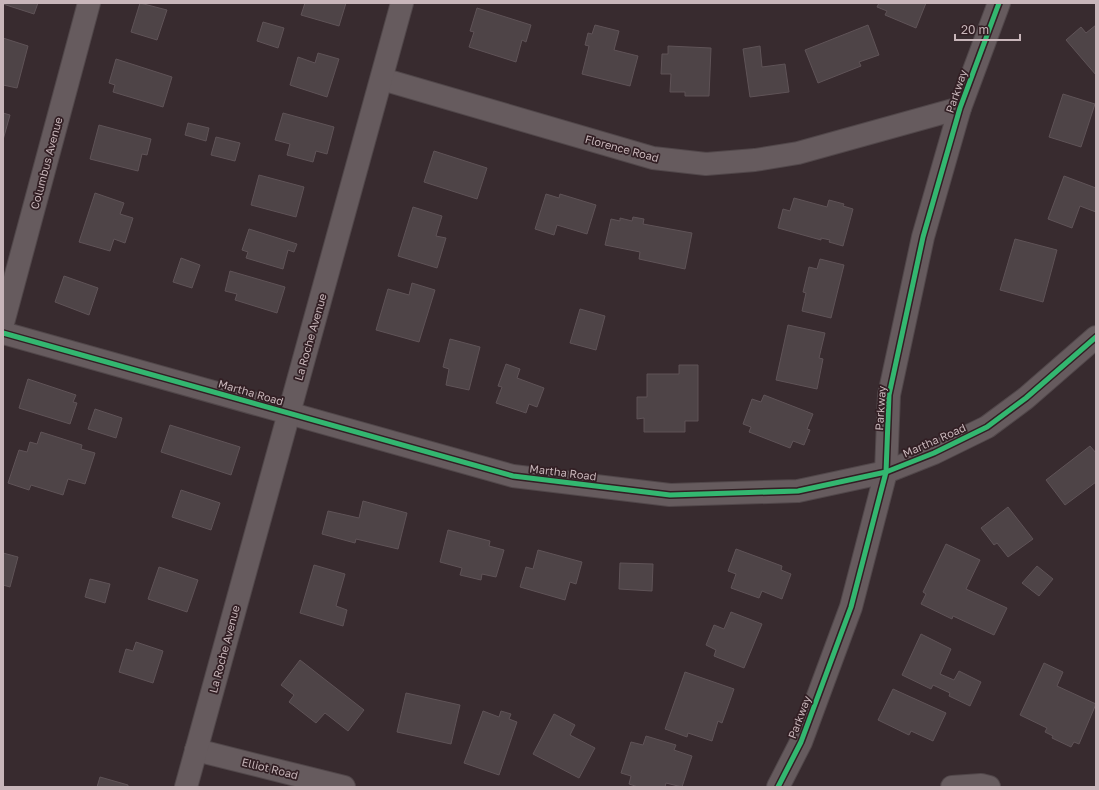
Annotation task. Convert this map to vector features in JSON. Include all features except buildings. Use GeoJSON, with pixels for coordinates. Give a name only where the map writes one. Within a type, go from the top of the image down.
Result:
{"type":"FeatureCollection","features":[{"type":"Feature","properties":{"kind":"street","name":"Columbus Avenue"},"geometry":{"type":"LineString","coordinates":[[3,323],[89,3]]}},
{"type":"Feature","properties":{"kind":"street","name":"La Roche Avenue"},"geometry":{"type":"LineString","coordinates":[[186,787],[402,3]]}},
{"type":"Feature","properties":{"kind":"street","name":"Parkway"},"geometry":{"type":"LineString","coordinates":[[778,787],[800,742],[850,607],[886,472],[889,395],[923,236],[960,108],[998,3]]}},
{"type":"Feature","properties":{"kind":"street","name":"Florence Road"},"geometry":{"type":"LineString","coordinates":[[382,79],[653,158],[706,164],[755,160],[798,153],[843,142],[960,108]]}},
{"type":"Feature","properties":{"kind":"street","name":"Martha Road"},"geometry":{"type":"LineString","coordinates":[[3,333],[514,476],[670,495],[798,490],[886,472],[934,453],[986,427],[1026,398],[1096,337]]}},
{"type":"Feature","properties":{"kind":"street","name":"Elliot Road"},"geometry":{"type":"LineString","coordinates":[[196,750],[344,787]]}},
{"type":"Feature","properties":{"kind":"street"},"geometry":{"type":"LineString","coordinates":[[952,787],[982,785],[989,787]]}},
{"type":"Feature","properties":{"kind":"cycle path"},"geometry":{"type":"LineString","coordinates":[[778,787],[801,742],[851,607],[886,472],[889,395],[923,237],[960,108],[999,3]]}},
{"type":"Feature","properties":{"kind":"cycle path"},"geometry":{"type":"LineString","coordinates":[[3,333],[513,476],[670,495],[798,491],[886,472],[934,453],[987,427],[1026,398],[1096,337]]}}]}
